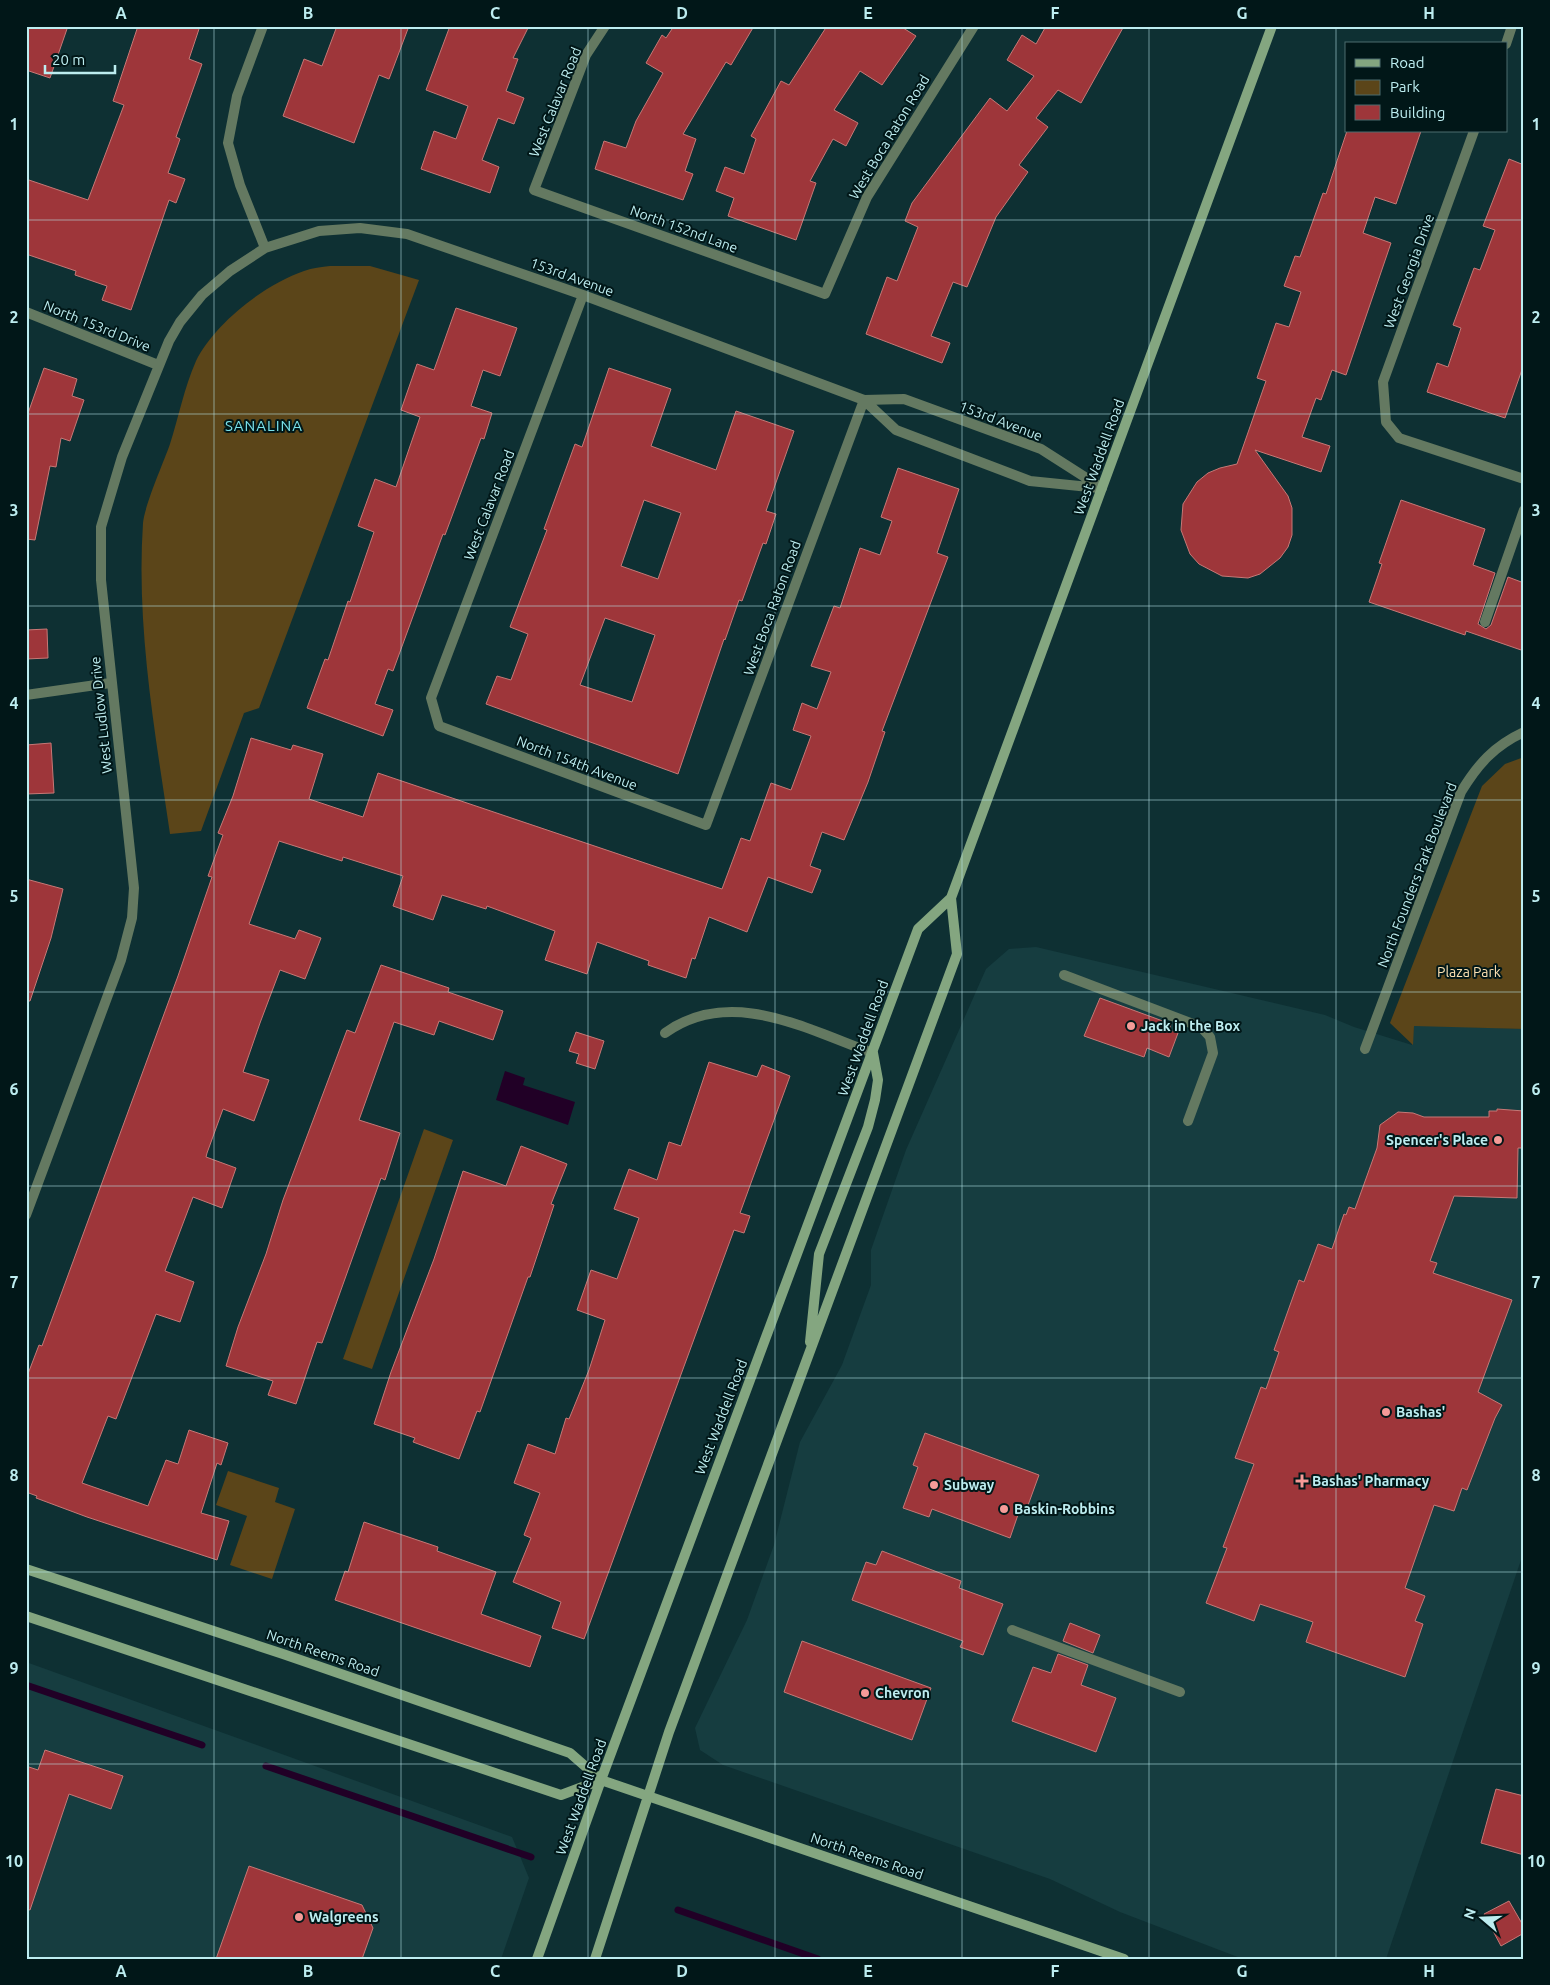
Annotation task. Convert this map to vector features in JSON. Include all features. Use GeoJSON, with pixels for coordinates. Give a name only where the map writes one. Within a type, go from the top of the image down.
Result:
{"type":"FeatureCollection","features":[{"type":"Feature","properties":{"kind":"main road","name":"West Waddell Road"},"geometry":{"type":"LineString","coordinates":[[595,1959],[669,1732],[957,954],[951,898],[1272,26]]}},
{"type":"Feature","properties":{"kind":"main road","name":"West Waddell Road"},"geometry":{"type":"LineString","coordinates":[[537,1959],[601,1780],[918,929],[951,898]]}},
{"type":"Feature","properties":{"kind":"main road"},"geometry":{"type":"LineString","coordinates":[[808,1358],[819,1254],[868,1127],[876,1100],[878,1080],[872,1053]]}},
{"type":"Feature","properties":{"kind":"main road","name":"North Reems Road"},"geometry":{"type":"LineString","coordinates":[[26,1569],[292,1657],[570,1753],[601,1780],[1124,1959]]}},
{"type":"Feature","properties":{"kind":"main road"},"geometry":{"type":"LineString","coordinates":[[26,1616],[562,1795],[601,1780]]}},
{"type":"Feature","properties":{"kind":"street"},"geometry":{"type":"LineString","coordinates":[[263,26],[237,96],[228,143],[240,185],[265,248]]}},
{"type":"Feature","properties":{"kind":"street","name":"West Calavar Road"},"geometry":{"type":"LineString","coordinates":[[534,190],[586,56],[605,26]]}},
{"type":"Feature","properties":{"kind":"street","name":"West Boca Raton Road"},"geometry":{"type":"LineString","coordinates":[[825,294],[867,197],[974,26]]}},
{"type":"Feature","properties":{"kind":"street"},"geometry":{"type":"LineString","coordinates":[[1507,42],[1512,26]]}},
{"type":"Feature","properties":{"kind":"street","name":"West Georgia Drive"},"geometry":{"type":"LineString","coordinates":[[1474,132],[1383,382],[1386,422],[1399,438],[1524,478]]}},
{"type":"Feature","properties":{"kind":"street","name":"North 152nd Lane"},"geometry":{"type":"LineString","coordinates":[[534,190],[825,294]]}},
{"type":"Feature","properties":{"kind":"street","name":"153rd Avenue"},"geometry":{"type":"LineString","coordinates":[[265,248],[318,231],[360,228],[407,234],[583,295],[864,400],[904,399],[1032,446],[1102,488]]}},
{"type":"Feature","properties":{"kind":"street","name":"West Ludlow Drive"},"geometry":{"type":"LineString","coordinates":[[26,1214],[121,960],[132,918],[134,888],[110,683],[101,580],[101,527],[122,457],[158,365],[180,322],[202,296],[230,271],[265,248]]}},
{"type":"Feature","properties":{"kind":"street","name":"West Calavar Road"},"geometry":{"type":"LineString","coordinates":[[440,726],[431,698],[583,295]]}},
{"type":"Feature","properties":{"kind":"street","name":"North 153rd Drive"},"geometry":{"type":"LineString","coordinates":[[26,312],[158,365]]}},
{"type":"Feature","properties":{"kind":"street","name":"153rd Avenue"},"geometry":{"type":"LineString","coordinates":[[864,400],[896,430],[1030,481],[1102,488]]}},
{"type":"Feature","properties":{"kind":"street","name":"West Boca Raton Road"},"geometry":{"type":"LineString","coordinates":[[706,826],[864,400]]}},
{"type":"Feature","properties":{"kind":"street"},"geometry":{"type":"LineString","coordinates":[[1485,622],[1524,510]]}},
{"type":"Feature","properties":{"kind":"street"},"geometry":{"type":"LineString","coordinates":[[26,695],[110,683]]}},
{"type":"Feature","properties":{"kind":"street","name":"North 154th Avenue"},"geometry":{"type":"LineString","coordinates":[[440,726],[706,826]]}},
{"type":"Feature","properties":{"kind":"street","name":"North Founders Park Boulevard"},"geometry":{"type":"LineString","coordinates":[[1365,1050],[1461,792],[1477,765],[1507,740],[1524,732]]}},
{"type":"Feature","properties":{"kind":"street"},"geometry":{"type":"LineString","coordinates":[[1064,975],[1201,1027],[1210,1038],[1213,1053],[1188,1121]]}},
{"type":"Feature","properties":{"kind":"street"},"geometry":{"type":"LineString","coordinates":[[665,1033],[681,1022],[703,1014],[734,1011],[753,1013],[785,1021],[872,1053]]}},
{"type":"Feature","properties":{"kind":"street"},"geometry":{"type":"LineString","coordinates":[[26,1180],[37,1184]]}},
{"type":"Feature","properties":{"kind":"street"},"geometry":{"type":"LineString","coordinates":[[1012,1630],[1180,1692]]}},
{"type":"Feature","properties":{"kind":"shaded area"},"geometry":{"type":"Polygon","coordinates":[[[1036,947],[1325,1015],[1354,1027],[1412,1045],[1414,1025],[1524,1029],[1524,1551],[1386,1959],[1243,1959],[1120,1912],[1050,1879],[723,1765],[700,1750],[695,1728],[747,1620],[774,1545],[800,1442],[842,1365],[871,1285],[871,1250],[906,1150],[986,969],[1009,949],[1036,947]]]}},
{"type":"Feature","properties":{"kind":"shaded area"},"geometry":{"type":"Polygon","coordinates":[[[505,1071],[525,1078],[523,1085],[575,1102],[568,1125],[496,1100],[505,1071]]]}},
{"type":"Feature","properties":{"kind":"shaded area"},"geometry":{"type":"Polygon","coordinates":[[[26,1662],[512,1837],[529,1878],[501,1959],[26,1959],[26,1662]]]}},
{"type":"Feature","properties":{"kind":"green space"},"geometry":{"type":"Polygon","coordinates":[[[330,266],[370,266],[419,280],[259,708],[244,713],[201,831],[170,834],[148,679],[142,601],[144,515],[170,444],[192,371],[204,347],[228,320],[257,295],[273,285],[304,271],[330,266]]]}},
{"type":"Feature","properties":{"kind":"green space","name":"Plaza Park"},"geometry":{"type":"Polygon","coordinates":[[[1524,757],[1524,1029],[1414,1026],[1413,1045],[1390,1023],[1482,786],[1505,764],[1524,757]]]}},
{"type":"Feature","properties":{"kind":"green space"},"geometry":{"type":"Polygon","coordinates":[[[424,1129],[453,1140],[372,1369],[343,1359],[424,1129]]]}},
{"type":"Feature","properties":{"kind":"green space"},"geometry":{"type":"Polygon","coordinates":[[[228,1471],[279,1488],[275,1502],[295,1509],[272,1579],[230,1565],[247,1516],[216,1505],[228,1471]]]}},
{"type":"Feature","properties":{"kind":"building"},"geometry":{"type":"Polygon","coordinates":[[[26,26],[68,26],[50,78],[26,70],[26,26]]]}},
{"type":"Feature","properties":{"kind":"building"},"geometry":{"type":"Polygon","coordinates":[[[138,26],[200,26],[189,59],[202,64],[176,137],[180,139],[168,173],[185,179],[176,203],[169,200],[131,310],[102,300],[107,286],[75,275],[76,271],[26,254],[26,179],[88,200],[124,105],[113,101],[138,26]]]}},
{"type":"Feature","properties":{"kind":"building"},"geometry":{"type":"Polygon","coordinates":[[[337,26],[409,26],[389,79],[379,75],[354,143],[283,116],[304,59],[322,66],[337,26]]]}},
{"type":"Feature","properties":{"kind":"building"},"geometry":{"type":"Polygon","coordinates":[[[450,26],[529,26],[513,58],[518,59],[506,91],[524,98],[514,124],[498,118],[482,160],[499,167],[490,193],[421,169],[434,131],[456,139],[468,106],[426,90],[450,26]]]}},
{"type":"Feature","properties":{"kind":"building"},"geometry":{"type":"Polygon","coordinates":[[[674,26],[754,26],[731,65],[726,62],[683,134],[696,139],[685,171],[693,174],[683,200],[595,169],[604,141],[626,148],[636,121],[663,73],[646,63],[662,35],[666,38],[674,26]]]}},
{"type":"Feature","properties":{"kind":"building"},"geometry":{"type":"Polygon","coordinates":[[[827,26],[900,26],[916,36],[882,85],[860,71],[834,110],[858,123],[846,146],[833,139],[810,181],[816,183],[796,240],[728,216],[734,198],[716,191],[725,167],[744,174],[756,139],[751,136],[781,81],[789,85],[827,26]]]}},
{"type":"Feature","properties":{"kind":"building"},"geometry":{"type":"Polygon","coordinates":[[[1046,26],[1124,26],[1081,103],[1058,90],[1036,118],[1048,127],[1019,165],[1028,172],[996,217],[967,287],[953,282],[931,336],[950,343],[942,363],[866,334],[887,277],[897,281],[918,227],[905,221],[912,203],[990,98],[1007,111],[1034,76],[1007,60],[1022,35],[1036,44],[1046,26]]]}},
{"type":"Feature","properties":{"kind":"building"},"geometry":{"type":"Polygon","coordinates":[[[1347,132],[1421,132],[1396,204],[1375,197],[1363,233],[1391,243],[1346,375],[1332,370],[1321,400],[1316,398],[1302,437],[1330,446],[1321,472],[1255,450],[1288,496],[1292,508],[1292,535],[1288,547],[1280,558],[1260,574],[1248,578],[1222,576],[1199,564],[1190,554],[1181,530],[1183,504],[1197,482],[1208,473],[1237,464],[1266,381],[1257,378],[1276,323],[1289,327],[1301,292],[1284,286],[1295,256],[1300,257],[1323,193],[1326,194],[1347,132]]]}},
{"type":"Feature","properties":{"kind":"building"},"geometry":{"type":"Polygon","coordinates":[[[1509,159],[1524,165],[1524,364],[1505,418],[1427,392],[1437,363],[1448,367],[1461,328],[1453,325],[1474,268],[1480,270],[1495,230],[1483,226],[1509,159]]]}},
{"type":"Feature","properties":{"kind":"building"},"geometry":{"type":"Polygon","coordinates":[[[456,308],[517,328],[500,376],[483,370],[471,406],[492,413],[484,439],[481,438],[445,535],[443,534],[393,671],[388,669],[375,704],[393,710],[383,736],[307,708],[325,659],[328,660],[374,532],[358,526],[375,479],[396,487],[420,417],[401,410],[417,364],[434,370],[456,308]]]}},
{"type":"Feature","properties":{"kind":"building"},"geometry":{"type":"Polygon","coordinates":[[[44,368],[77,379],[72,396],[84,400],[70,441],[61,438],[56,467],[50,466],[35,540],[26,539],[26,419],[44,368]]]}},
{"type":"Feature","properties":{"kind":"building"},"geometry":{"type":"Polygon","coordinates":[[[609,368],[671,389],[651,446],[716,470],[736,411],[794,431],[766,511],[776,514],[766,544],[763,543],[742,601],[739,600],[724,639],[678,774],[486,704],[497,676],[511,680],[528,634],[510,627],[547,530],[544,529],[575,444],[582,447],[609,368]],[[644,500],[621,566],[658,579],[681,513],[644,500]],[[605,618],[580,685],[632,702],[655,635],[605,618]]]}},
{"type":"Feature","properties":{"kind":"building"},"geometry":{"type":"Polygon","coordinates":[[[898,468],[959,489],[937,553],[948,557],[882,731],[885,732],[868,782],[844,840],[822,832],[810,866],[821,870],[812,893],[768,877],[747,932],[709,917],[695,959],[692,958],[686,978],[648,965],[649,961],[597,942],[587,974],[545,960],[555,931],[487,906],[486,909],[442,895],[433,920],[393,906],[403,876],[343,857],[342,861],[279,841],[249,924],[295,939],[299,930],[321,938],[305,979],[280,970],[260,1023],[243,1072],[269,1080],[254,1121],[223,1109],[206,1157],[236,1168],[222,1208],[193,1197],[165,1271],[194,1282],[180,1322],[156,1314],[116,1419],[108,1416],[82,1483],[148,1506],[166,1460],[178,1464],[189,1430],[228,1443],[221,1465],[217,1463],[201,1513],[229,1521],[217,1560],[87,1517],[36,1498],[37,1496],[26,1492],[26,1379],[39,1345],[42,1346],[178,976],[212,877],[208,876],[223,835],[218,833],[233,796],[251,738],[291,750],[293,745],[323,754],[309,799],[363,817],[378,773],[722,889],[741,838],[750,841],[771,783],[791,790],[811,736],[793,730],[802,703],[817,709],[831,672],[811,666],[834,606],[840,608],[860,548],[880,555],[892,521],[881,517],[898,468]]]}},
{"type":"Feature","properties":{"kind":"building"},"geometry":{"type":"Polygon","coordinates":[[[1401,500],[1485,529],[1473,565],[1495,573],[1478,624],[1486,629],[1491,625],[1508,577],[1524,583],[1524,651],[1466,631],[1465,635],[1369,602],[1382,564],[1379,563],[1401,500]]]}},
{"type":"Feature","properties":{"kind":"building"},"geometry":{"type":"Polygon","coordinates":[[[47,629],[48,658],[26,659],[26,630],[47,629]]]}},
{"type":"Feature","properties":{"kind":"building"},"geometry":{"type":"Polygon","coordinates":[[[51,743],[54,793],[26,794],[26,745],[51,743]]]}},
{"type":"Feature","properties":{"kind":"building"},"geometry":{"type":"Polygon","coordinates":[[[26,879],[63,889],[51,938],[30,1001],[26,1001],[26,879]]]}},
{"type":"Feature","properties":{"kind":"building"},"geometry":{"type":"Polygon","coordinates":[[[381,965],[449,988],[448,992],[503,1011],[493,1040],[439,1021],[434,1035],[394,1022],[359,1120],[400,1133],[385,1180],[381,1178],[322,1343],[317,1342],[296,1404],[268,1395],[273,1381],[226,1366],[283,1200],[347,1030],[355,1033],[381,965]]]}},
{"type":"Feature","properties":{"kind":"building","name":"Jack in the Box"},"geometry":{"type":"Polygon","coordinates":[[[1100,998],[1171,1024],[1169,1030],[1178,1033],[1169,1057],[1147,1048],[1144,1057],[1084,1036],[1100,998]]]}},
{"type":"Feature","properties":{"kind":"building"},"geometry":{"type":"Polygon","coordinates":[[[576,1032],[604,1041],[595,1069],[576,1063],[579,1054],[569,1051],[576,1032]]]}},
{"type":"Feature","properties":{"kind":"building"},"geometry":{"type":"Polygon","coordinates":[[[709,1062],[757,1077],[762,1065],[790,1076],[740,1213],[750,1216],[744,1233],[734,1230],[584,1639],[552,1628],[561,1602],[513,1582],[531,1538],[524,1535],[540,1493],[514,1483],[528,1444],[555,1454],[566,1418],[569,1419],[589,1370],[605,1320],[577,1310],[591,1270],[617,1279],[639,1218],[614,1209],[629,1169],[657,1180],[669,1142],[681,1146],[709,1062]]]}},
{"type":"Feature","properties":{"kind":"building"},"geometry":{"type":"Polygon","coordinates":[[[1497,1109],[1524,1111],[1524,1148],[1518,1148],[1517,1198],[1454,1196],[1430,1261],[1437,1263],[1433,1273],[1512,1300],[1478,1392],[1502,1405],[1495,1418],[1467,1490],[1462,1488],[1454,1511],[1434,1505],[1405,1588],[1425,1596],[1415,1621],[1423,1624],[1405,1677],[1306,1642],[1313,1622],[1260,1604],[1254,1621],[1206,1603],[1227,1548],[1223,1547],[1254,1464],[1235,1458],[1261,1387],[1266,1389],[1279,1352],[1274,1350],[1299,1280],[1304,1282],[1318,1244],[1332,1249],[1344,1214],[1346,1215],[1349,1207],[1355,1209],[1377,1148],[1380,1125],[1398,1112],[1413,1113],[1424,1117],[1489,1117],[1489,1111],[1497,1111],[1497,1109]]]}},
{"type":"Feature","properties":{"kind":"building"},"geometry":{"type":"Polygon","coordinates":[[[521,1146],[567,1164],[551,1204],[554,1205],[530,1277],[528,1277],[480,1412],[477,1411],[459,1459],[413,1442],[415,1438],[374,1424],[391,1372],[434,1259],[463,1171],[506,1186],[521,1146]]]}},
{"type":"Feature","properties":{"kind":"building"},"geometry":{"type":"Polygon","coordinates":[[[925,1433],[1039,1475],[1027,1508],[1021,1506],[1010,1538],[932,1509],[929,1517],[903,1508],[918,1467],[913,1465],[925,1433]]]}},
{"type":"Feature","properties":{"kind":"building"},"geometry":{"type":"Polygon","coordinates":[[[364,1522],[438,1547],[437,1551],[496,1572],[481,1614],[541,1636],[530,1667],[335,1600],[345,1571],[348,1572],[364,1522]]]}},
{"type":"Feature","properties":{"kind":"building"},"geometry":{"type":"Polygon","coordinates":[[[882,1551],[961,1581],[959,1588],[1003,1604],[983,1655],[960,1647],[963,1641],[852,1600],[866,1562],[876,1565],[882,1551]]]}},
{"type":"Feature","properties":{"kind":"building"},"geometry":{"type":"Polygon","coordinates":[[[1070,1623],[1100,1635],[1093,1653],[1063,1641],[1070,1623]]]}},
{"type":"Feature","properties":{"kind":"building"},"geometry":{"type":"Polygon","coordinates":[[[802,1641],[931,1688],[912,1740],[784,1692],[802,1641]]]}},
{"type":"Feature","properties":{"kind":"building"},"geometry":{"type":"Polygon","coordinates":[[[1058,1654],[1088,1665],[1081,1685],[1116,1698],[1096,1752],[1012,1721],[1033,1667],[1051,1673],[1058,1654]]]}},
{"type":"Feature","properties":{"kind":"building"},"geometry":{"type":"Polygon","coordinates":[[[45,1750],[123,1776],[111,1809],[69,1794],[30,1910],[26,1909],[26,1766],[38,1770],[45,1750]]]}},
{"type":"Feature","properties":{"kind":"building"},"geometry":{"type":"Polygon","coordinates":[[[1496,1789],[1524,1796],[1524,1855],[1481,1843],[1496,1789]]]}},
{"type":"Feature","properties":{"kind":"building","name":"Walgreens"},"geometry":{"type":"Polygon","coordinates":[[[249,1866],[362,1905],[373,1928],[362,1959],[216,1959],[249,1866]]]}},
{"type":"Feature","properties":{"kind":"building"},"geometry":{"type":"Polygon","coordinates":[[[1509,1901],[1524,1927],[1524,1933],[1501,1946],[1484,1914],[1509,1901]]]}},
{"type":"Feature","properties":{"kind":"waterway"},"geometry":{"type":"LineString","coordinates":[[26,1685],[202,1745]]}},
{"type":"Feature","properties":{"kind":"waterway"},"geometry":{"type":"LineString","coordinates":[[266,1766],[531,1857]]}},
{"type":"Feature","properties":{"kind":"waterway"},"geometry":{"type":"LineString","coordinates":[[678,1910],[818,1959]]}},
{"type":"Feature","properties":{"kind":"place","name":"Jack in the Box"},"geometry":{"type":"Point","coordinates":[1131,1026]}},
{"type":"Feature","properties":{"kind":"place","name":"Spencer's Place"},"geometry":{"type":"Point","coordinates":[1498,1140]}},
{"type":"Feature","properties":{"kind":"place","name":"Bashas'"},"geometry":{"type":"Point","coordinates":[1386,1412]}},
{"type":"Feature","properties":{"kind":"place","name":"Bashas' Pharmacy"},"geometry":{"type":"Point","coordinates":[1302,1481]}},
{"type":"Feature","properties":{"kind":"place","name":"Subway"},"geometry":{"type":"Point","coordinates":[934,1485]}},
{"type":"Feature","properties":{"kind":"place","name":"Baskin-Robbins"},"geometry":{"type":"Point","coordinates":[1004,1509]}},
{"type":"Feature","properties":{"kind":"place","name":"Chevron"},"geometry":{"type":"Point","coordinates":[865,1693]}},
{"type":"Feature","properties":{"kind":"place","name":"Walgreens"},"geometry":{"type":"Point","coordinates":[299,1917]}},
{"type":"Feature","properties":{"kind":"district","name":"SANALINA"},"geometry":{"type":"Point","coordinates":[264,425]}}]}
